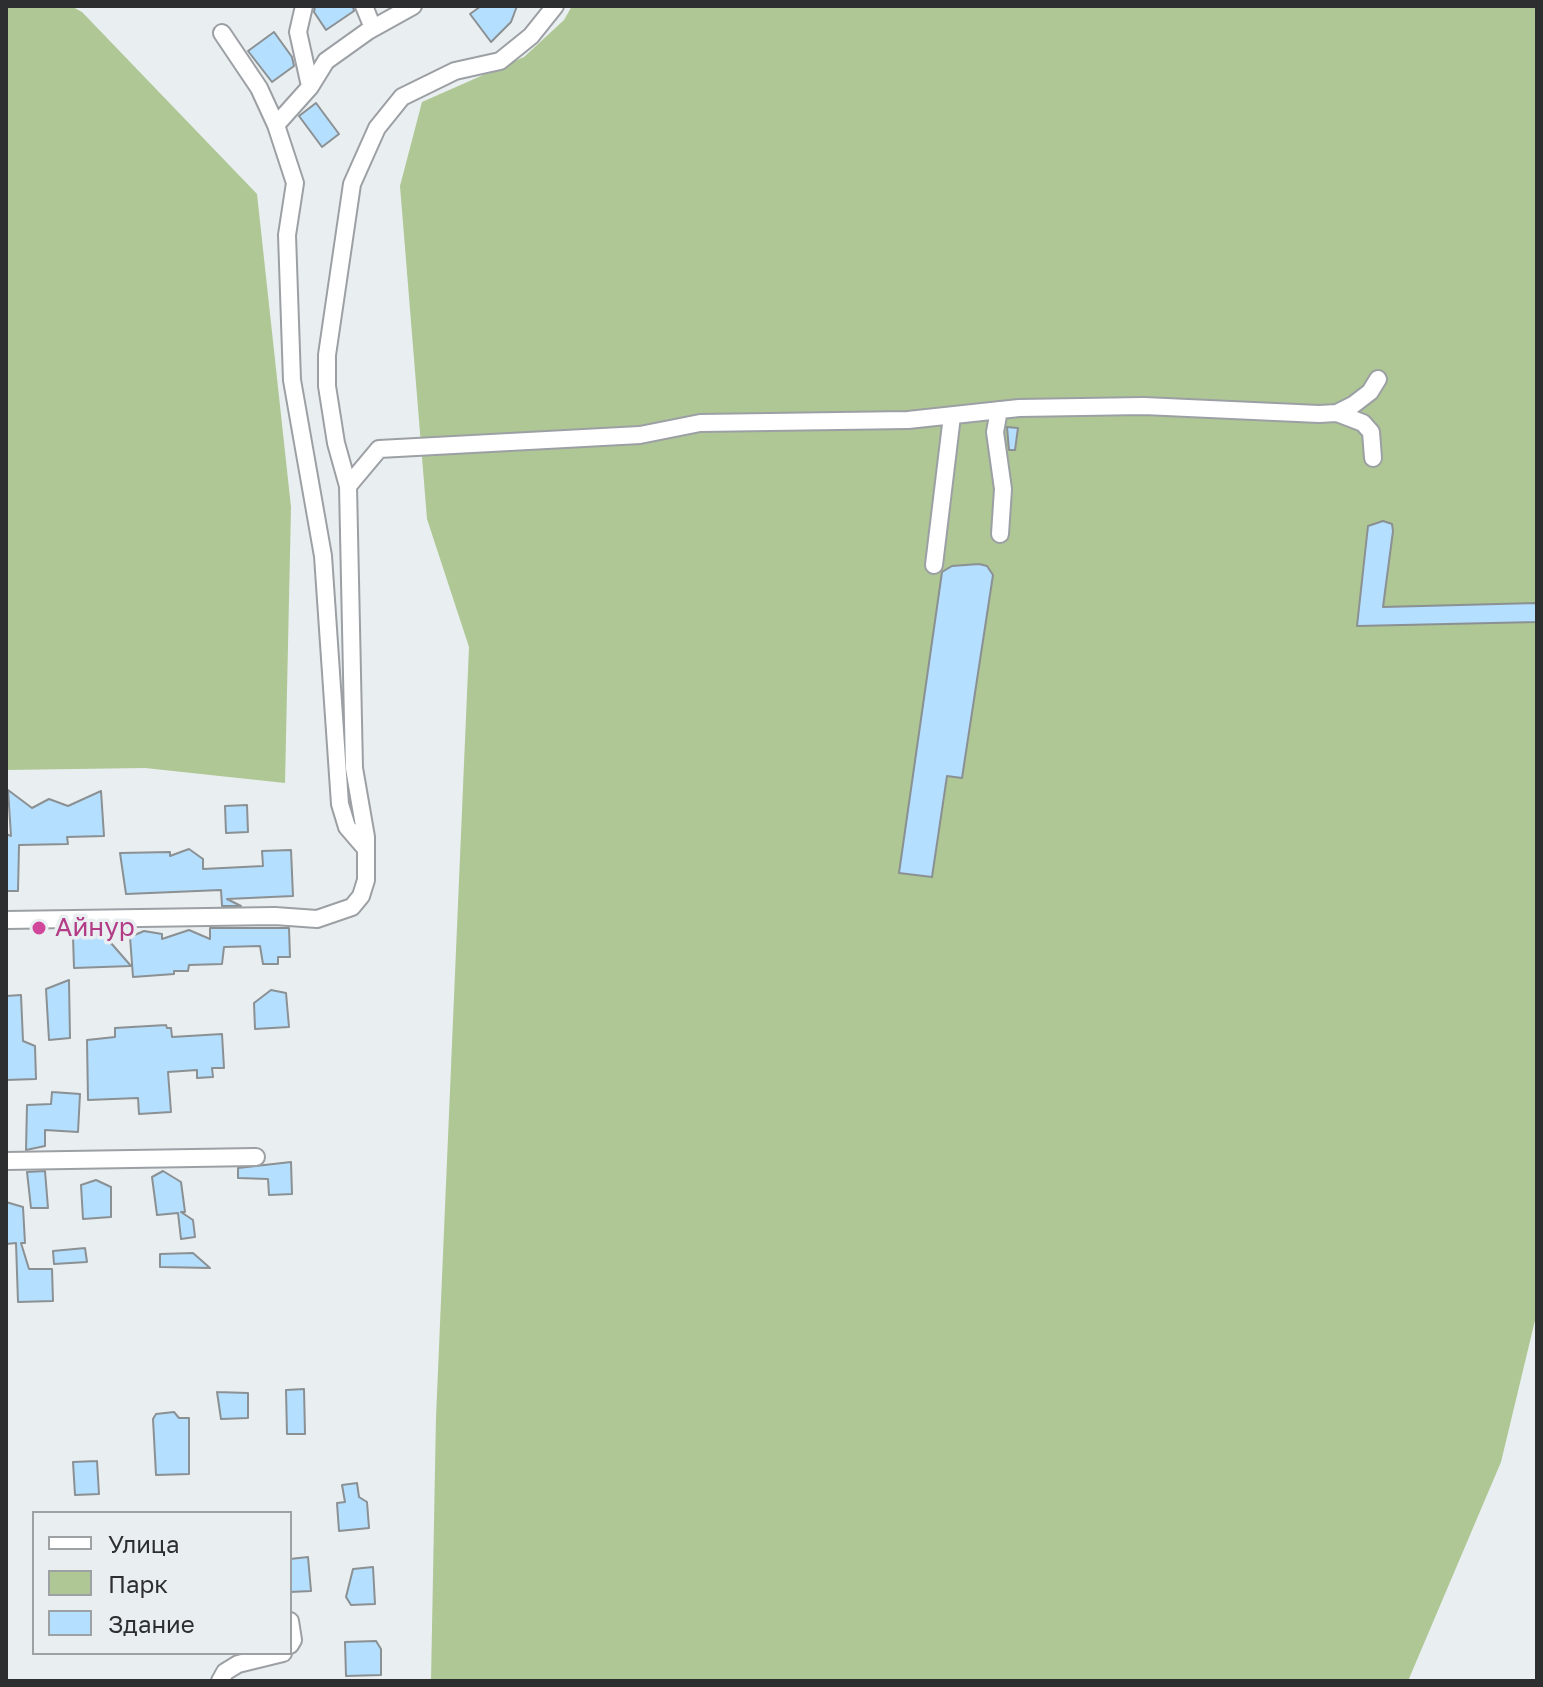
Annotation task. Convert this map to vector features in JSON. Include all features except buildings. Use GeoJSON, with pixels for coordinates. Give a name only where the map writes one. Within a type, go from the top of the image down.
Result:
{"type":"FeatureCollection","features":[{"type":"Feature","properties":{"kind":"street"},"geometry":{"type":"LineString","coordinates":[[304,6],[298,32],[310,87]]}},
{"type":"Feature","properties":{"kind":"street"},"geometry":{"type":"LineString","coordinates":[[364,6],[373,28]]}},
{"type":"Feature","properties":{"kind":"street"},"geometry":{"type":"LineString","coordinates":[[276,125],[310,87],[326,61],[373,28],[413,6]]}},
{"type":"Feature","properties":{"kind":"street"},"geometry":{"type":"LineString","coordinates":[[6,920],[308,918],[331,916],[352,907],[361,896],[366,880],[366,849],[354,768],[348,486],[334,429],[327,355],[352,184],[365,151],[390,109],[402,97],[455,71],[500,61],[531,36],[555,6]]}},
{"type":"Feature","properties":{"kind":"street"},"geometry":{"type":"LineString","coordinates":[[222,33],[259,88],[276,125],[295,183],[287,235],[292,380],[323,556],[340,804],[347,827],[366,849]]}},
{"type":"Feature","properties":{"kind":"street"},"geometry":{"type":"LineString","coordinates":[[1337,413],[1370,392],[1378,379]]}},
{"type":"Feature","properties":{"kind":"street"},"geometry":{"type":"LineString","coordinates":[[348,486],[379,449],[640,435],[700,423],[872,421],[999,410],[1144,406],[1296,414],[1337,413],[1363,423],[1371,432],[1373,458]]}},
{"type":"Feature","properties":{"kind":"street"},"geometry":{"type":"LineString","coordinates":[[999,410],[995,432],[1003,489],[1000,534]]}},
{"type":"Feature","properties":{"kind":"street"},"geometry":{"type":"LineString","coordinates":[[934,565],[952,416]]}},
{"type":"Feature","properties":{"kind":"street"},"geometry":{"type":"LineString","coordinates":[[6,1161],[256,1157]]}},
{"type":"Feature","properties":{"kind":"street"},"geometry":{"type":"LineString","coordinates":[[220,1681],[225,1672],[238,1664],[275,1655]]}},
{"type":"Feature","properties":{"kind":"green space"},"geometry":{"type":"Polygon","coordinates":[[[6,6],[71,6],[82,12],[257,194],[291,507],[285,783],[145,768],[6,770],[6,6]]]}},
{"type":"Feature","properties":{"kind":"green space"},"geometry":{"type":"Polygon","coordinates":[[[572,6],[1537,6],[1537,1312],[1501,1462],[1408,1681],[431,1681],[436,1417],[469,647],[427,519],[400,186],[422,102],[524,57],[564,20],[572,6]]]}},
{"type":"Feature","properties":{"kind":"place","name":"Айнур"},"geometry":{"type":"Point","coordinates":[39,928]}}]}
